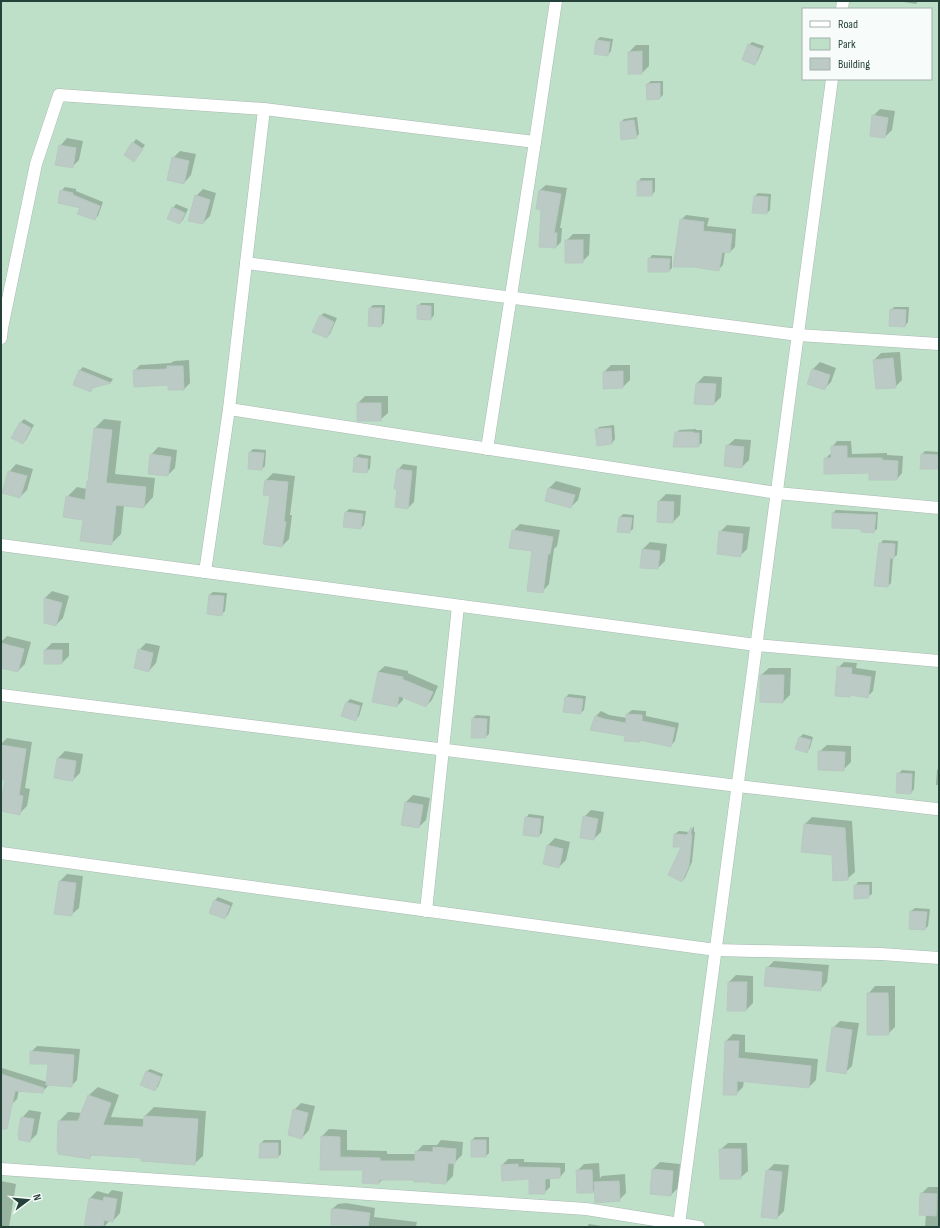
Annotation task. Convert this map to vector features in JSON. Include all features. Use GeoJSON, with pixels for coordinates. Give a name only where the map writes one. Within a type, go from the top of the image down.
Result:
{"type":"FeatureCollection","features":[{"type":"Feature","properties":{"kind":"street"},"geometry":{"type":"LineString","coordinates":[[487,449],[556,1]]}},
{"type":"Feature","properties":{"kind":"street"},"geometry":{"type":"LineString","coordinates":[[679,1224],[832,80]]}},
{"type":"Feature","properties":{"kind":"street"},"geometry":{"type":"LineString","coordinates":[[1,338],[36,164],[60,95],[264,109],[534,142]]}},
{"type":"Feature","properties":{"kind":"street"},"geometry":{"type":"LineString","coordinates":[[206,572],[229,409],[264,109]]}},
{"type":"Feature","properties":{"kind":"street"},"geometry":{"type":"LineString","coordinates":[[246,263],[798,335],[939,344]]}},
{"type":"Feature","properties":{"kind":"street"},"geometry":{"type":"LineString","coordinates":[[229,409],[777,493],[939,508]]}},
{"type":"Feature","properties":{"kind":"street"},"geometry":{"type":"LineString","coordinates":[[1,545],[756,645],[939,661]]}},
{"type":"Feature","properties":{"kind":"street"},"geometry":{"type":"LineString","coordinates":[[426,911],[458,606]]}},
{"type":"Feature","properties":{"kind":"street"},"geometry":{"type":"LineString","coordinates":[[1,695],[936,809]]}},
{"type":"Feature","properties":{"kind":"street"},"geometry":{"type":"LineString","coordinates":[[1,853],[716,950],[882,954],[939,958]]}},
{"type":"Feature","properties":{"kind":"street"},"geometry":{"type":"LineString","coordinates":[[1,1169],[586,1208],[699,1227]]}},
{"type":"Feature","properties":{"kind":"green space"},"geometry":{"type":"Polygon","coordinates":[[[1,1],[939,1],[939,1227],[1,1227],[1,1]]]}},
{"type":"Feature","properties":{"kind":"building"},"geometry":{"type":"Polygon","coordinates":[[[596,40],[610,42],[608,56],[594,54],[596,40]]]}},
{"type":"Feature","properties":{"kind":"building"},"geometry":{"type":"Polygon","coordinates":[[[748,44],[761,49],[755,65],[742,60],[748,44]]]}},
{"type":"Feature","properties":{"kind":"building"},"geometry":{"type":"Polygon","coordinates":[[[642,51],[642,74],[628,74],[628,52],[642,51]]]}},
{"type":"Feature","properties":{"kind":"building"},"geometry":{"type":"Polygon","coordinates":[[[660,83],[660,99],[647,100],[646,84],[660,83]]]}},
{"type":"Feature","properties":{"kind":"building"},"geometry":{"type":"Polygon","coordinates":[[[872,115],[888,118],[885,138],[870,136],[872,115]]]}},
{"type":"Feature","properties":{"kind":"building"},"geometry":{"type":"Polygon","coordinates":[[[634,120],[637,138],[621,140],[620,122],[634,120]]]}},
{"type":"Feature","properties":{"kind":"building"},"geometry":{"type":"Polygon","coordinates":[[[132,142],[143,149],[134,162],[124,155],[132,142]]]}},
{"type":"Feature","properties":{"kind":"building"},"geometry":{"type":"Polygon","coordinates":[[[59,145],[76,148],[73,168],[55,165],[59,145]]]}},
{"type":"Feature","properties":{"kind":"building"},"geometry":{"type":"Polygon","coordinates":[[[172,157],[189,161],[184,184],[167,180],[172,157]]]}},
{"type":"Feature","properties":{"kind":"building"},"geometry":{"type":"Polygon","coordinates":[[[637,181],[652,181],[652,196],[637,196],[637,181]]]}},
{"type":"Feature","properties":{"kind":"building"},"geometry":{"type":"Polygon","coordinates":[[[60,190],[73,193],[73,195],[100,206],[95,220],[77,214],[80,208],[58,203],[60,190]]]}},
{"type":"Feature","properties":{"kind":"building"},"geometry":{"type":"Polygon","coordinates":[[[539,190],[561,194],[554,233],[557,233],[556,248],[539,247],[541,210],[536,209],[539,190]]]}},
{"type":"Feature","properties":{"kind":"building"},"geometry":{"type":"Polygon","coordinates":[[[195,195],[210,200],[203,224],[188,221],[195,195]]]}},
{"type":"Feature","properties":{"kind":"building"},"geometry":{"type":"Polygon","coordinates":[[[754,196],[768,197],[767,214],[752,213],[754,196]]]}},
{"type":"Feature","properties":{"kind":"building"},"geometry":{"type":"Polygon","coordinates":[[[172,207],[185,213],[180,224],[167,219],[172,207]]]}},
{"type":"Feature","properties":{"kind":"building"},"geometry":{"type":"Polygon","coordinates":[[[680,219],[704,222],[703,231],[732,234],[730,253],[722,252],[719,271],[694,267],[673,267],[680,219]]]}},
{"type":"Feature","properties":{"kind":"building"},"geometry":{"type":"Polygon","coordinates":[[[565,240],[583,240],[583,263],[565,263],[565,240]]]}},
{"type":"Feature","properties":{"kind":"building"},"geometry":{"type":"Polygon","coordinates":[[[648,258],[670,259],[669,272],[648,272],[648,258]]]}},
{"type":"Feature","properties":{"kind":"building"},"geometry":{"type":"Polygon","coordinates":[[[417,305],[431,306],[431,320],[417,319],[417,305]]]}},
{"type":"Feature","properties":{"kind":"building"},"geometry":{"type":"Polygon","coordinates":[[[369,308],[382,308],[381,327],[368,326],[369,308]]]}},
{"type":"Feature","properties":{"kind":"building"},"geometry":{"type":"Polygon","coordinates":[[[890,309],[906,310],[905,327],[889,326],[890,309]]]}},
{"type":"Feature","properties":{"kind":"building"},"geometry":{"type":"Polygon","coordinates":[[[320,315],[334,322],[327,338],[312,332],[320,315]]]}},
{"type":"Feature","properties":{"kind":"building"},"geometry":{"type":"Polygon","coordinates":[[[893,358],[896,388],[876,389],[873,360],[893,358]]]}},
{"type":"Feature","properties":{"kind":"building"},"geometry":{"type":"Polygon","coordinates":[[[167,366],[183,366],[184,390],[168,390],[168,385],[134,387],[133,370],[167,369],[167,366]]]}},
{"type":"Feature","properties":{"kind":"building"},"geometry":{"type":"Polygon","coordinates":[[[812,369],[830,375],[825,390],[807,384],[812,369]]]}},
{"type":"Feature","properties":{"kind":"building"},"geometry":{"type":"Polygon","coordinates":[[[79,370],[111,383],[92,388],[91,392],[73,385],[79,370]]]}},
{"type":"Feature","properties":{"kind":"building"},"geometry":{"type":"Polygon","coordinates":[[[623,371],[623,388],[603,389],[603,372],[623,371]]]}},
{"type":"Feature","properties":{"kind":"building"},"geometry":{"type":"Polygon","coordinates":[[[696,383],[716,384],[714,405],[694,404],[696,383]]]}},
{"type":"Feature","properties":{"kind":"building"},"geometry":{"type":"Polygon","coordinates":[[[357,403],[381,403],[381,421],[357,421],[357,403]]]}},
{"type":"Feature","properties":{"kind":"building"},"geometry":{"type":"Polygon","coordinates":[[[20,422],[31,428],[23,444],[11,438],[20,422]]]}},
{"type":"Feature","properties":{"kind":"building"},"geometry":{"type":"Polygon","coordinates":[[[94,428],[112,430],[106,483],[146,487],[144,508],[116,505],[112,545],[80,541],[83,520],[63,517],[66,496],[85,500],[94,428]]]}},
{"type":"Feature","properties":{"kind":"building"},"geometry":{"type":"Polygon","coordinates":[[[611,428],[612,444],[597,446],[595,429],[611,428]]]}},
{"type":"Feature","properties":{"kind":"building"},"geometry":{"type":"Polygon","coordinates":[[[675,432],[699,433],[699,447],[673,447],[675,432]]]}},
{"type":"Feature","properties":{"kind":"building"},"geometry":{"type":"Polygon","coordinates":[[[726,445],[744,447],[742,468],[724,466],[726,445]]]}},
{"type":"Feature","properties":{"kind":"building"},"geometry":{"type":"Polygon","coordinates":[[[831,446],[847,446],[847,458],[882,458],[882,460],[898,461],[897,480],[869,480],[869,473],[824,474],[824,458],[831,458],[831,446]]]}},
{"type":"Feature","properties":{"kind":"building"},"geometry":{"type":"Polygon","coordinates":[[[249,452],[264,453],[262,470],[248,469],[249,452]]]}},
{"type":"Feature","properties":{"kind":"building"},"geometry":{"type":"Polygon","coordinates":[[[150,454],[171,457],[168,476],[148,474],[150,454]]]}},
{"type":"Feature","properties":{"kind":"building"},"geometry":{"type":"Polygon","coordinates":[[[921,454],[939,455],[939,469],[920,469],[921,454]]]}},
{"type":"Feature","properties":{"kind":"building"},"geometry":{"type":"Polygon","coordinates":[[[354,457],[368,459],[367,473],[353,472],[354,457]]]}},
{"type":"Feature","properties":{"kind":"building"},"geometry":{"type":"Polygon","coordinates":[[[397,469],[412,471],[408,509],[395,507],[397,489],[394,489],[397,469]]]}},
{"type":"Feature","properties":{"kind":"building"},"geometry":{"type":"Polygon","coordinates":[[[8,471],[27,476],[20,498],[2,493],[8,471]]]}},
{"type":"Feature","properties":{"kind":"building"},"geometry":{"type":"Polygon","coordinates":[[[265,480],[288,482],[284,521],[286,522],[282,547],[263,544],[270,496],[263,495],[265,480]]]}},
{"type":"Feature","properties":{"kind":"building"},"geometry":{"type":"Polygon","coordinates":[[[548,488],[575,495],[571,508],[545,501],[548,488]]]}},
{"type":"Feature","properties":{"kind":"building"},"geometry":{"type":"Polygon","coordinates":[[[658,501],[674,502],[673,523],[657,522],[658,501]]]}},
{"type":"Feature","properties":{"kind":"building"},"geometry":{"type":"Polygon","coordinates":[[[345,512],[363,514],[361,529],[343,527],[345,512]]]}},
{"type":"Feature","properties":{"kind":"building"},"geometry":{"type":"Polygon","coordinates":[[[832,513],[876,515],[874,533],[861,532],[861,529],[832,528],[832,513]]]}},
{"type":"Feature","properties":{"kind":"building"},"geometry":{"type":"Polygon","coordinates":[[[619,517],[632,518],[630,533],[617,532],[619,517]]]}},
{"type":"Feature","properties":{"kind":"building"},"geometry":{"type":"Polygon","coordinates":[[[512,530],[553,537],[550,554],[548,554],[543,593],[527,591],[532,551],[509,548],[512,530]]]}},
{"type":"Feature","properties":{"kind":"building"},"geometry":{"type":"Polygon","coordinates":[[[719,531],[743,534],[741,557],[717,554],[719,531]]]}},
{"type":"Feature","properties":{"kind":"building"},"geometry":{"type":"Polygon","coordinates":[[[879,543],[895,544],[894,559],[890,558],[888,587],[874,586],[879,543]]]}},
{"type":"Feature","properties":{"kind":"building"},"geometry":{"type":"Polygon","coordinates":[[[642,549],[660,551],[658,569],[640,568],[642,549]]]}},
{"type":"Feature","properties":{"kind":"building"},"geometry":{"type":"Polygon","coordinates":[[[209,595],[224,596],[222,616],[207,614],[209,595]]]}},
{"type":"Feature","properties":{"kind":"building"},"geometry":{"type":"Polygon","coordinates":[[[44,598],[62,603],[56,626],[44,623],[44,598]]]}},
{"type":"Feature","properties":{"kind":"building"},"geometry":{"type":"Polygon","coordinates":[[[1,643],[24,649],[18,672],[1,668],[1,643]]]}},
{"type":"Feature","properties":{"kind":"building"},"geometry":{"type":"Polygon","coordinates":[[[138,649],[153,653],[149,672],[134,668],[138,649]]]}},
{"type":"Feature","properties":{"kind":"building"},"geometry":{"type":"Polygon","coordinates":[[[44,650],[62,650],[62,664],[44,664],[44,650]]]}},
{"type":"Feature","properties":{"kind":"building"},"geometry":{"type":"Polygon","coordinates":[[[837,667],[852,668],[851,674],[871,677],[868,698],[850,695],[850,697],[835,696],[837,667]]]}},
{"type":"Feature","properties":{"kind":"building"},"geometry":{"type":"Polygon","coordinates":[[[378,672],[403,677],[402,679],[433,692],[426,707],[399,696],[397,707],[372,702],[378,672]]]}},
{"type":"Feature","properties":{"kind":"building"},"geometry":{"type":"Polygon","coordinates":[[[760,675],[784,675],[783,703],[760,702],[760,675]]]}},
{"type":"Feature","properties":{"kind":"building"},"geometry":{"type":"Polygon","coordinates":[[[565,697],[583,699],[581,714],[563,712],[565,697]]]}},
{"type":"Feature","properties":{"kind":"building"},"geometry":{"type":"Polygon","coordinates":[[[346,702],[360,706],[356,721],[341,716],[346,702]]]}},
{"type":"Feature","properties":{"kind":"building"},"geometry":{"type":"Polygon","coordinates":[[[626,714],[642,715],[642,721],[675,728],[671,747],[640,740],[640,742],[624,741],[625,736],[590,730],[595,716],[626,723],[626,714]]]}},
{"type":"Feature","properties":{"kind":"building"},"geometry":{"type":"Polygon","coordinates":[[[472,718],[487,719],[486,738],[471,738],[472,718]]]}},
{"type":"Feature","properties":{"kind":"building"},"geometry":{"type":"Polygon","coordinates":[[[799,737],[811,740],[807,753],[795,749],[799,737]]]}},
{"type":"Feature","properties":{"kind":"building"},"geometry":{"type":"Polygon","coordinates":[[[1,745],[26,749],[19,795],[23,796],[20,815],[1,811],[1,800],[5,780],[1,780],[1,745]]]}},
{"type":"Feature","properties":{"kind":"building"},"geometry":{"type":"Polygon","coordinates":[[[818,751],[845,752],[844,771],[818,770],[818,751]]]}},
{"type":"Feature","properties":{"kind":"building"},"geometry":{"type":"Polygon","coordinates":[[[57,758],[76,761],[73,781],[54,778],[57,758]]]}},
{"type":"Feature","properties":{"kind":"building"},"geometry":{"type":"Polygon","coordinates":[[[897,773],[912,774],[911,794],[896,793],[897,773]]]}},
{"type":"Feature","properties":{"kind":"building"},"geometry":{"type":"Polygon","coordinates":[[[405,802],[423,805],[419,828],[401,825],[405,802]]]}},
{"type":"Feature","properties":{"kind":"building"},"geometry":{"type":"Polygon","coordinates":[[[583,816],[598,819],[594,840],[580,838],[583,816]]]}},
{"type":"Feature","properties":{"kind":"building"},"geometry":{"type":"Polygon","coordinates":[[[525,817],[541,819],[539,837],[523,835],[525,817]]]}},
{"type":"Feature","properties":{"kind":"building"},"geometry":{"type":"Polygon","coordinates":[[[804,824],[845,828],[848,880],[833,881],[832,855],[801,852],[804,824]]]}},
{"type":"Feature","properties":{"kind":"building"},"geometry":{"type":"Polygon","coordinates":[[[691,827],[692,835],[689,866],[682,882],[668,875],[681,847],[673,847],[674,834],[687,835],[691,827]]]}},
{"type":"Feature","properties":{"kind":"building"},"geometry":{"type":"Polygon","coordinates":[[[547,845],[563,849],[559,868],[543,864],[547,845]]]}},
{"type":"Feature","properties":{"kind":"building"},"geometry":{"type":"Polygon","coordinates":[[[59,881],[76,883],[72,916],[54,914],[59,881]]]}},
{"type":"Feature","properties":{"kind":"building"},"geometry":{"type":"Polygon","coordinates":[[[854,885],[869,885],[869,898],[854,899],[854,885]]]}},
{"type":"Feature","properties":{"kind":"building"},"geometry":{"type":"Polygon","coordinates":[[[214,900],[230,906],[225,919],[209,913],[214,900]]]}},
{"type":"Feature","properties":{"kind":"building"},"geometry":{"type":"Polygon","coordinates":[[[910,911],[927,912],[925,930],[909,929],[910,911]]]}},
{"type":"Feature","properties":{"kind":"building"},"geometry":{"type":"Polygon","coordinates":[[[766,967],[822,972],[821,991],[764,986],[766,967]]]}},
{"type":"Feature","properties":{"kind":"building"},"geometry":{"type":"Polygon","coordinates":[[[728,982],[747,982],[746,1011],[727,1011],[728,982]]]}},
{"type":"Feature","properties":{"kind":"building"},"geometry":{"type":"Polygon","coordinates":[[[867,993],[888,993],[889,1035],[867,1035],[867,993]]]}},
{"type":"Feature","properties":{"kind":"building"},"geometry":{"type":"Polygon","coordinates":[[[832,1027],[852,1030],[846,1074],[826,1071],[832,1027]]]}},
{"type":"Feature","properties":{"kind":"building"},"geometry":{"type":"Polygon","coordinates":[[[725,1041],[739,1041],[738,1058],[811,1066],[809,1088],[737,1081],[737,1095],[723,1095],[725,1041]]]}},
{"type":"Feature","properties":{"kind":"building"},"geometry":{"type":"Polygon","coordinates":[[[30,1051],[74,1055],[72,1087],[46,1085],[48,1064],[30,1064],[30,1051]]]}},
{"type":"Feature","properties":{"kind":"building"},"geometry":{"type":"Polygon","coordinates":[[[146,1071],[161,1077],[155,1091],[140,1085],[146,1071]]]}},
{"type":"Feature","properties":{"kind":"building"},"geometry":{"type":"Polygon","coordinates":[[[1,1074],[44,1088],[43,1093],[15,1091],[7,1129],[1,1129],[1,1074]]]}},
{"type":"Feature","properties":{"kind":"building"},"geometry":{"type":"Polygon","coordinates":[[[88,1095],[111,1103],[103,1125],[143,1127],[144,1116],[198,1119],[195,1165],[141,1161],[141,1158],[90,1155],[90,1159],[58,1154],[58,1121],[78,1121],[88,1095]]]}},
{"type":"Feature","properties":{"kind":"building"},"geometry":{"type":"Polygon","coordinates":[[[293,1109],[308,1113],[302,1139],[288,1135],[293,1109]]]}},
{"type":"Feature","properties":{"kind":"building"},"geometry":{"type":"Polygon","coordinates":[[[21,1117],[34,1119],[30,1142],[19,1140],[18,1134],[21,1117]]]}},
{"type":"Feature","properties":{"kind":"building"},"geometry":{"type":"Polygon","coordinates":[[[321,1136],[340,1137],[340,1157],[380,1158],[380,1161],[415,1161],[415,1151],[433,1152],[433,1147],[456,1149],[455,1164],[448,1163],[446,1184],[414,1182],[414,1180],[379,1180],[379,1184],[362,1183],[363,1170],[320,1170],[321,1136]]]}},
{"type":"Feature","properties":{"kind":"building"},"geometry":{"type":"Polygon","coordinates":[[[471,1140],[486,1140],[486,1157],[471,1157],[471,1140]]]}},
{"type":"Feature","properties":{"kind":"building"},"geometry":{"type":"Polygon","coordinates":[[[260,1143],[278,1143],[278,1158],[259,1158],[260,1143]]]}},
{"type":"Feature","properties":{"kind":"building"},"geometry":{"type":"Polygon","coordinates":[[[719,1149],[741,1149],[741,1179],[720,1179],[719,1149]]]}},
{"type":"Feature","properties":{"kind":"building"},"geometry":{"type":"Polygon","coordinates":[[[518,1164],[518,1167],[560,1168],[560,1178],[545,1179],[545,1194],[529,1194],[529,1179],[502,1181],[501,1165],[518,1164]]]}},
{"type":"Feature","properties":{"kind":"building"},"geometry":{"type":"Polygon","coordinates":[[[652,1169],[673,1171],[671,1196],[650,1194],[652,1169]]]}},
{"type":"Feature","properties":{"kind":"building"},"geometry":{"type":"Polygon","coordinates":[[[576,1170],[592,1170],[593,1193],[577,1193],[576,1170]]]}},
{"type":"Feature","properties":{"kind":"building"},"geometry":{"type":"Polygon","coordinates":[[[766,1170],[782,1172],[777,1219],[761,1217],[766,1170]]]}},
{"type":"Feature","properties":{"kind":"building"},"geometry":{"type":"Polygon","coordinates":[[[619,1181],[620,1201],[595,1203],[594,1182],[619,1181]]]}},
{"type":"Feature","properties":{"kind":"building"},"geometry":{"type":"Polygon","coordinates":[[[920,1193],[937,1194],[936,1216],[919,1215],[920,1193]]]}},
{"type":"Feature","properties":{"kind":"building"},"geometry":{"type":"Polygon","coordinates":[[[104,1197],[117,1199],[113,1222],[104,1220],[103,1227],[84,1227],[89,1198],[103,1201],[104,1197]]]}},
{"type":"Feature","properties":{"kind":"building"},"geometry":{"type":"Polygon","coordinates":[[[331,1209],[370,1213],[368,1227],[354,1227],[354,1225],[331,1225],[331,1209]]]}}]}
